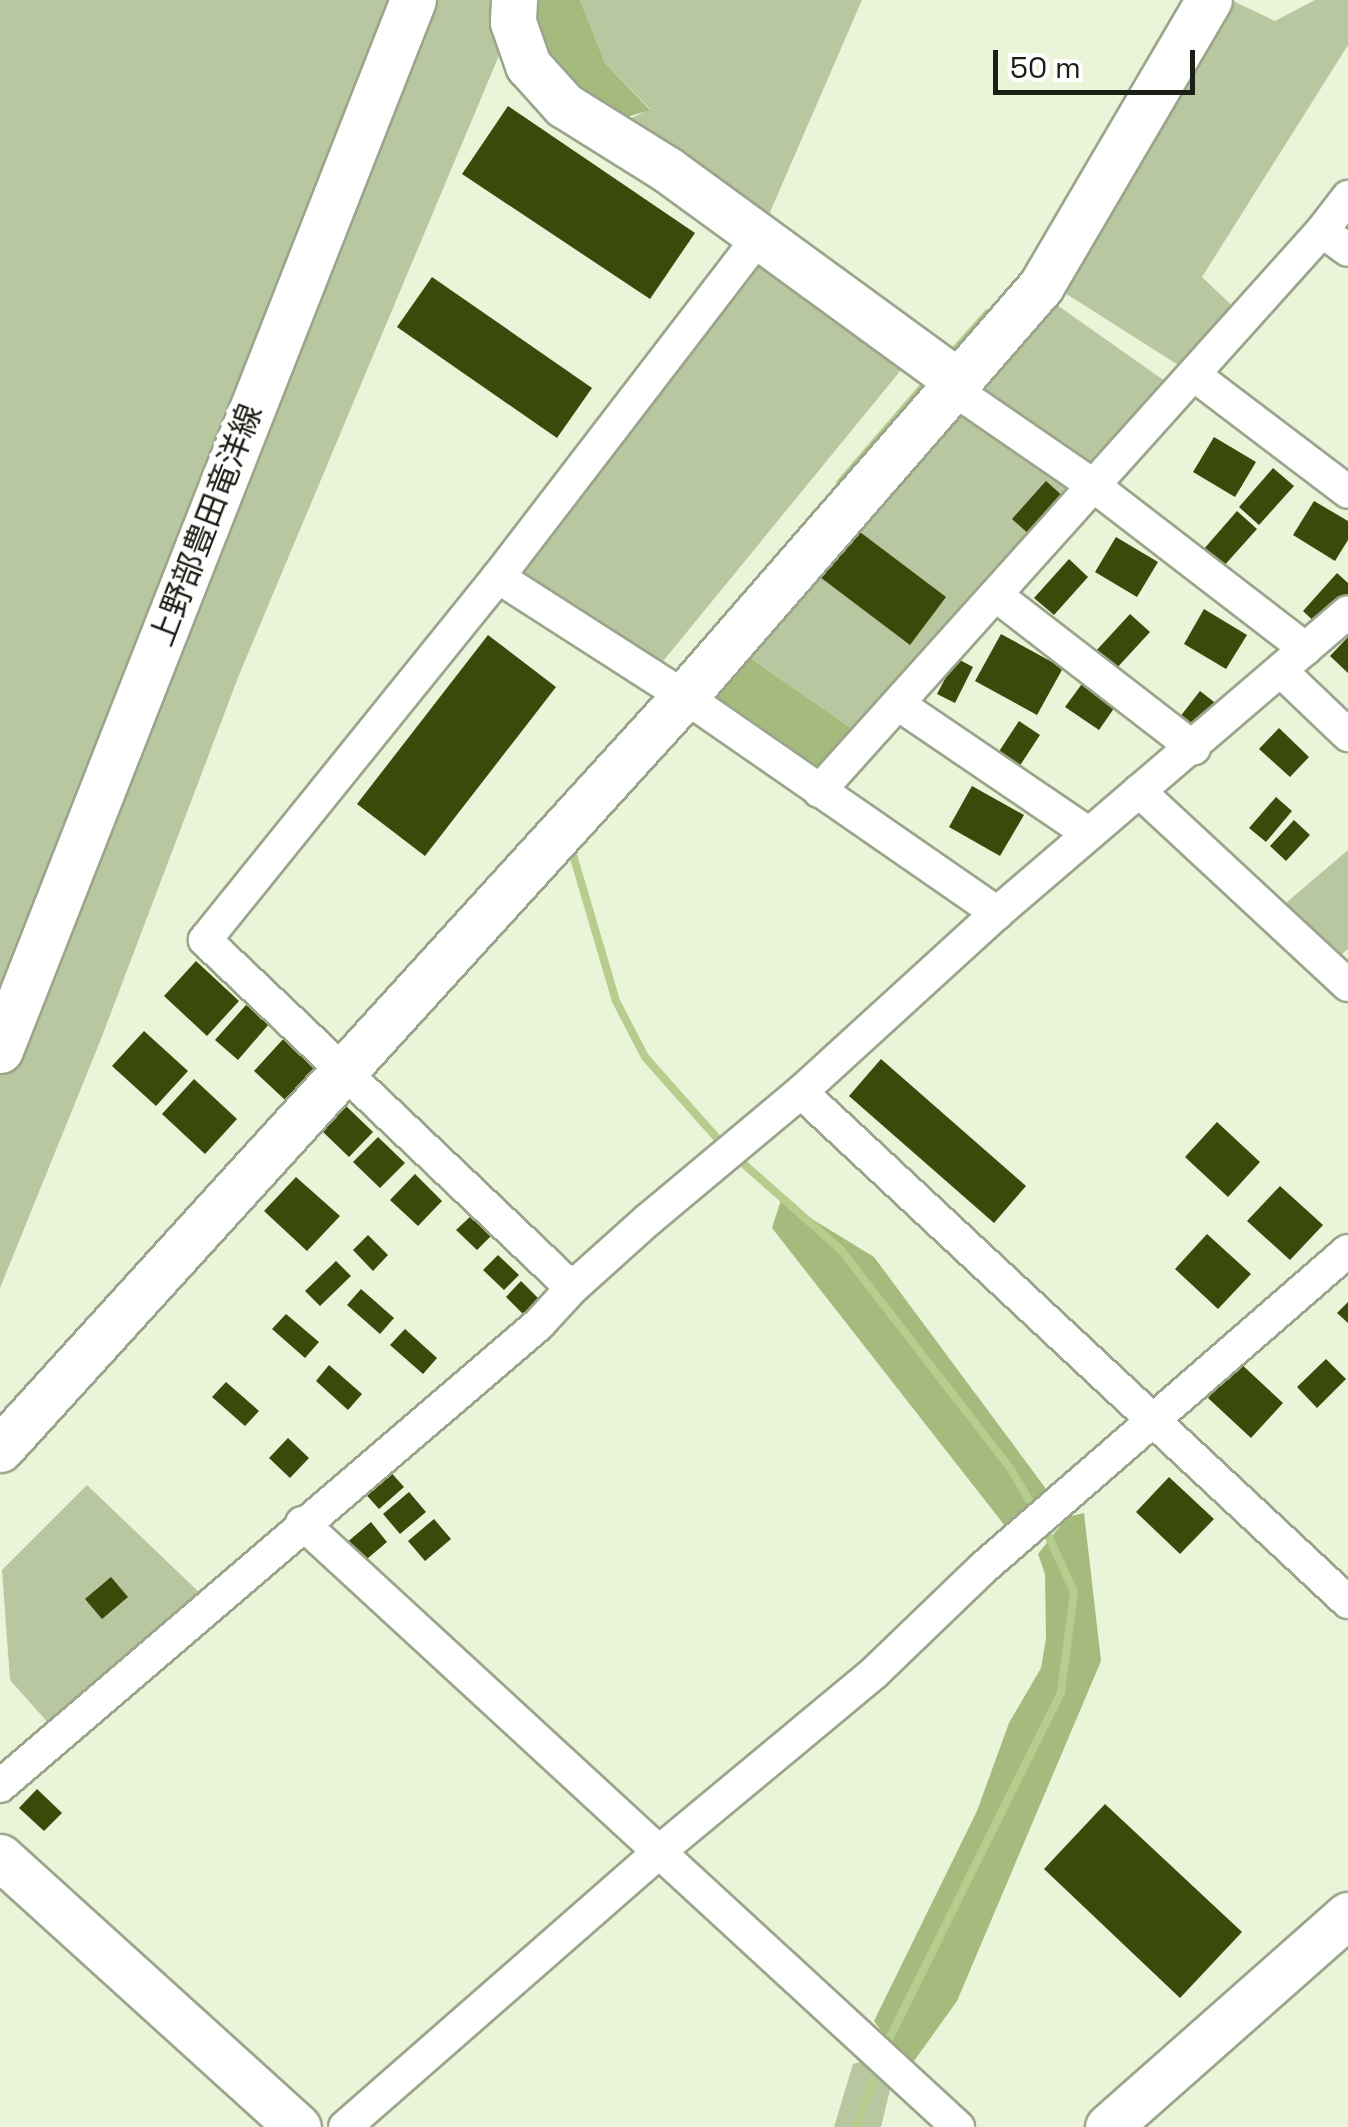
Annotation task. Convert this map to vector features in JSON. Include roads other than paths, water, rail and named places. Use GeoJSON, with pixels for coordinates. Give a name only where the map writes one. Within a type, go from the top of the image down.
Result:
{"type":"FeatureCollection","features":[{"type":"Feature","properties":{"kind":"street","name":"上野部豊田竜洋線"},"geometry":{"type":"LineString","coordinates":[[0,1050],[413,0]]}},
{"type":"Feature","properties":{"kind":"street"},"geometry":{"type":"LineString","coordinates":[[514,0],[512,22],[528,65],[564,105],[760,235],[1306,649]]}},
{"type":"Feature","properties":{"kind":"street"},"geometry":{"type":"LineString","coordinates":[[0,1449],[682,700],[1041,286],[1209,0]]}},
{"type":"Feature","properties":{"kind":"street"},"geometry":{"type":"LineString","coordinates":[[819,792],[1194,375],[1335,241],[1348,197]]}},
{"type":"Feature","properties":{"kind":"street"},"geometry":{"type":"LineString","coordinates":[[572,1288],[205,940],[498,577],[760,235]]}},
{"type":"Feature","properties":{"kind":"street"},"geometry":{"type":"LineString","coordinates":[[1194,375],[1348,492]]}},
{"type":"Feature","properties":{"kind":"street"},"geometry":{"type":"LineString","coordinates":[[498,577],[997,913]]}},
{"type":"Feature","properties":{"kind":"street"},"geometry":{"type":"LineString","coordinates":[[996,596],[1194,748]]}},
{"type":"Feature","properties":{"kind":"street"},"geometry":{"type":"LineString","coordinates":[[0,1786],[302,1523],[540,1324],[572,1288],[801,1092],[997,913],[1348,612]]}},
{"type":"Feature","properties":{"kind":"street"},"geometry":{"type":"LineString","coordinates":[[1281,671],[1348,735]]}},
{"type":"Feature","properties":{"kind":"street"},"geometry":{"type":"LineString","coordinates":[[898,704],[1089,834]]}},
{"type":"Feature","properties":{"kind":"street"},"geometry":{"type":"LineString","coordinates":[[1140,791],[1348,985]]}},
{"type":"Feature","properties":{"kind":"street"},"geometry":{"type":"LineString","coordinates":[[801,1092],[1348,1602]]}},
{"type":"Feature","properties":{"kind":"street"},"geometry":{"type":"LineString","coordinates":[[345,2127],[661,1850],[874,1673],[983,1568],[1348,1251]]}},
{"type":"Feature","properties":{"kind":"street"},"geometry":{"type":"LineString","coordinates":[[302,1523],[958,2127]]}},
{"type":"Feature","properties":{"kind":"street"},"geometry":{"type":"LineString","coordinates":[[0,1857],[298,2127]]}},
{"type":"Feature","properties":{"kind":"street"},"geometry":{"type":"LineString","coordinates":[[1108,2127],[1348,1914]]}},
{"type":"Feature","properties":{"kind":"waterway"},"geometry":{"type":"LineString","coordinates":[[948,358],[988,313]]}},
{"type":"Feature","properties":{"kind":"waterway"},"geometry":{"type":"LineString","coordinates":[[840,483],[929,380]]}},
{"type":"Feature","properties":{"kind":"waterway"},"geometry":{"type":"LineString","coordinates":[[571,848],[616,1001],[645,1057],[723,1145]]}},
{"type":"Feature","properties":{"kind":"waterway"},"geometry":{"type":"LineString","coordinates":[[737,1158],[841,1250],[1010,1468],[1036,1512]]}},
{"type":"Feature","properties":{"kind":"waterway"},"geometry":{"type":"LineString","coordinates":[[885,2047],[1061,1692],[1074,1592],[1043,1524]]}},
{"type":"Feature","properties":{"kind":"waterway"},"geometry":{"type":"LineString","coordinates":[[856,2127],[879,2065]]}}]}
